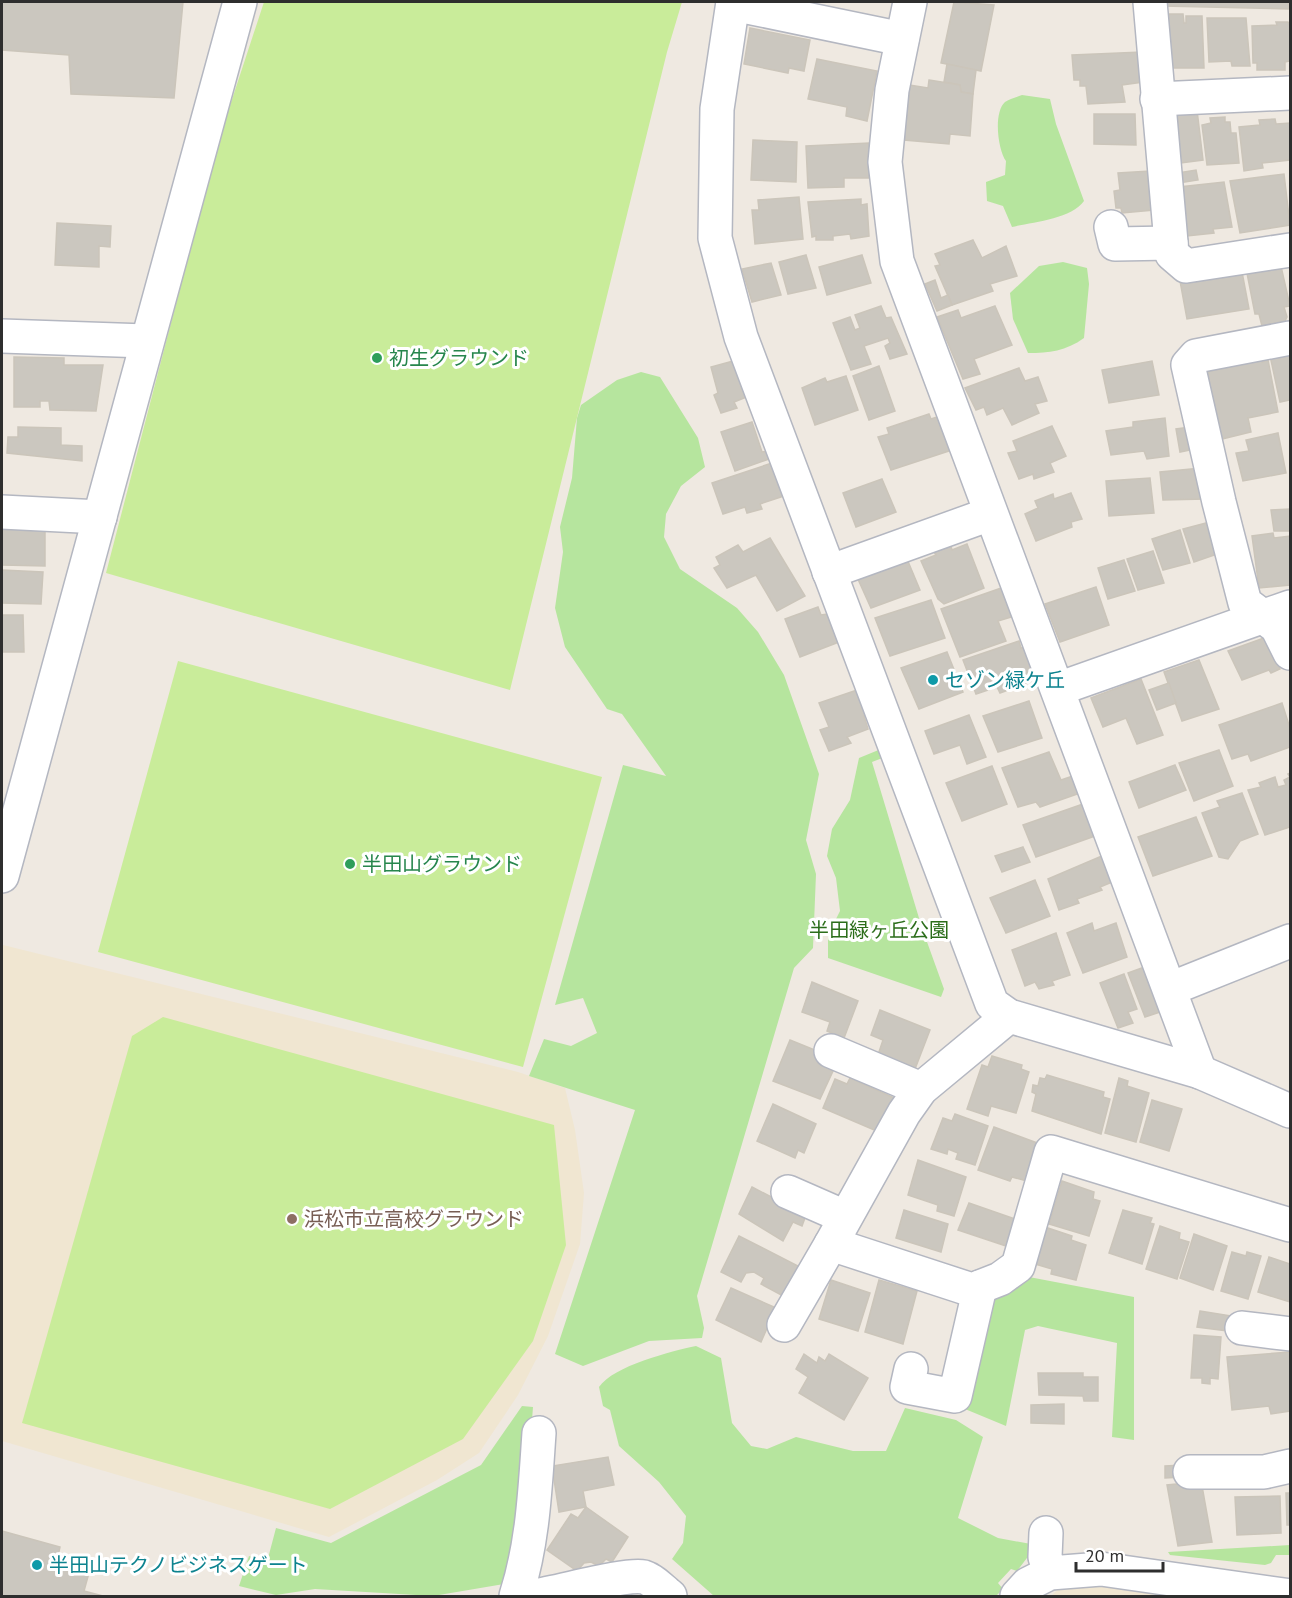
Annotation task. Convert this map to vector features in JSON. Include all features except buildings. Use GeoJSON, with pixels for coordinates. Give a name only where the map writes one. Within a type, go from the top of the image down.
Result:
{"type":"FeatureCollection","features":[{"type":"Feature","properties":{"kind":"street"},"geometry":{"type":"LineString","coordinates":[[2,876],[13,793],[100,517],[240,2]]}},
{"type":"Feature","properties":{"kind":"street"},"geometry":{"type":"LineString","coordinates":[[910,2],[892,90],[885,162],[897,261],[1200,1072]]}},
{"type":"Feature","properties":{"kind":"street"},"geometry":{"type":"LineString","coordinates":[[1150,2],[1172,254],[1186,266],[1290,250]]}},
{"type":"Feature","properties":{"kind":"street"},"geometry":{"type":"LineString","coordinates":[[902,39],[733,3],[717,109],[715,238],[741,337],[992,1004],[1009,1016],[1200,1072],[1290,1111]]}},
{"type":"Feature","properties":{"kind":"street"},"geometry":{"type":"LineString","coordinates":[[1157,99],[1290,93]]}},
{"type":"Feature","properties":{"kind":"street"},"geometry":{"type":"LineString","coordinates":[[1111,227],[1115,244],[1171,243]]}},
{"type":"Feature","properties":{"kind":"street"},"geometry":{"type":"LineString","coordinates":[[2,359],[2,336],[146,341]]}},
{"type":"Feature","properties":{"kind":"street"},"geometry":{"type":"LineString","coordinates":[[1278,611],[1245,603],[1188,365],[1196,356],[1290,338]]}},
{"type":"Feature","properties":{"kind":"street"},"geometry":{"type":"LineString","coordinates":[[2,512],[100,517]]}},
{"type":"Feature","properties":{"kind":"street"},"geometry":{"type":"LineString","coordinates":[[829,572],[990,514]]}},
{"type":"Feature","properties":{"kind":"street"},"geometry":{"type":"LineString","coordinates":[[1058,688],[1278,611]]}},
{"type":"Feature","properties":{"kind":"street"},"geometry":{"type":"LineString","coordinates":[[1278,611],[1277,627],[1290,653]]}},
{"type":"Feature","properties":{"kind":"street"},"geometry":{"type":"LineString","coordinates":[[1170,988],[1290,940]]}},
{"type":"Feature","properties":{"kind":"street"},"geometry":{"type":"LineString","coordinates":[[784,1325],[904,1113],[921,1089],[1009,1016]]}},
{"type":"Feature","properties":{"kind":"street"},"geometry":{"type":"LineString","coordinates":[[831,1051],[921,1089]]}},
{"type":"Feature","properties":{"kind":"street"},"geometry":{"type":"LineString","coordinates":[[788,1192],[838,1231],[972,1290],[1000,1279],[1018,1266],[1051,1152],[1290,1225]]}},
{"type":"Feature","properties":{"kind":"street"},"geometry":{"type":"LineString","coordinates":[[911,1369],[907,1387],[955,1396],[980,1287]]}},
{"type":"Feature","properties":{"kind":"street"},"geometry":{"type":"LineString","coordinates":[[1242,1328],[1290,1334]]}},
{"type":"Feature","properties":{"kind":"street"},"geometry":{"type":"LineString","coordinates":[[516,1596],[527,1562],[533,1530],[539,1433]]}},
{"type":"Feature","properties":{"kind":"street"},"geometry":{"type":"LineString","coordinates":[[1212,1481],[1279,1470],[1290,1466]]}},
{"type":"Feature","properties":{"kind":"street"},"geometry":{"type":"LineString","coordinates":[[1046,1533],[1045,1557],[1050,1573]]}},
{"type":"Feature","properties":{"kind":"street"},"geometry":{"type":"LineString","coordinates":[[1017,1596],[1028,1584],[1050,1573],[1101,1569],[1290,1596]]}},
{"type":"Feature","properties":{"kind":"street"},"geometry":{"type":"LineString","coordinates":[[533,1596],[562,1593],[631,1576],[651,1580],[670,1596]]}},
{"type":"Feature","properties":{"kind":"shaded area","name":"浜松市立高校グラウンド"},"geometry":{"type":"Polygon","coordinates":[[[3,945],[518,1072],[565,1088],[575,1130],[584,1193],[580,1244],[548,1336],[518,1395],[479,1453],[437,1480],[329,1537],[2,1441],[3,945]]]}},
{"type":"Feature","properties":{"kind":"shaded area"},"geometry":{"type":"Polygon","coordinates":[[[1087,1580],[1212,1596],[1051,1596],[1062,1586],[1087,1580]]]}},
{"type":"Feature","properties":{"kind":"green space","name":"初生グラウンド"},"geometry":{"type":"Polygon","coordinates":[[[264,2],[682,2],[667,52],[510,690],[106,573],[218,142],[264,2]]]}},
{"type":"Feature","properties":{"kind":"green space"},"geometry":{"type":"Polygon","coordinates":[[[1022,95],[1050,99],[1056,124],[1084,201],[1061,216],[1012,227],[1003,206],[987,201],[986,182],[1005,175],[1006,161],[998,132],[999,114],[1005,102],[1022,95]]]}},
{"type":"Feature","properties":{"kind":"green space"},"geometry":{"type":"Polygon","coordinates":[[[1063,262],[1087,268],[1089,284],[1084,338],[1071,346],[1057,350],[1028,353],[1013,319],[1010,293],[1039,266],[1063,262]]]}},
{"type":"Feature","properties":{"kind":"green space"},"geometry":{"type":"Polygon","coordinates":[[[641,372],[660,377],[698,438],[705,467],[681,486],[666,514],[664,537],[680,569],[737,608],[758,632],[784,675],[819,774],[806,840],[816,874],[813,948],[794,968],[697,1296],[704,1328],[702,1338],[649,1341],[583,1366],[555,1354],[635,1110],[529,1076],[544,1039],[571,1046],[597,1033],[583,998],[555,1005],[623,765],[666,776],[622,714],[607,709],[565,647],[555,608],[563,552],[560,527],[572,478],[577,418],[581,405],[617,380],[641,372]]]}},
{"type":"Feature","properties":{"kind":"green space","name":"半田山グラウンド"},"geometry":{"type":"Polygon","coordinates":[[[178,661],[602,777],[523,1067],[98,952],[178,661]]]}},
{"type":"Feature","properties":{"kind":"green space","name":"半田緑ヶ丘公園"},"geometry":{"type":"Polygon","coordinates":[[[881,749],[885,757],[872,762],[922,928],[944,989],[941,997],[828,958],[828,935],[840,911],[836,878],[827,856],[832,829],[850,800],[859,758],[881,749]]]}},
{"type":"Feature","properties":{"kind":"green space","name":"浜松市立高校グラウンド"},"geometry":{"type":"Polygon","coordinates":[[[163,1017],[554,1125],[566,1245],[533,1341],[463,1439],[330,1509],[22,1423],[132,1036],[163,1017]]]}},
{"type":"Feature","properties":{"kind":"green space"},"geometry":{"type":"Polygon","coordinates":[[[1029,1277],[1134,1297],[1134,1440],[1112,1437],[1117,1343],[1038,1326],[1025,1330],[1006,1426],[965,1409],[989,1302],[1029,1277]]]}},
{"type":"Feature","properties":{"kind":"green space"},"geometry":{"type":"Polygon","coordinates":[[[696,1346],[721,1358],[732,1423],[751,1446],[767,1449],[796,1437],[853,1451],[886,1451],[905,1408],[956,1420],[983,1437],[958,1518],[998,1538],[1031,1544],[1030,1554],[1017,1571],[1011,1569],[998,1583],[1003,1589],[997,1595],[714,1596],[672,1559],[683,1543],[686,1516],[659,1482],[619,1446],[610,1410],[603,1406],[599,1387],[606,1379],[630,1366],[696,1346]]]}},
{"type":"Feature","properties":{"kind":"green space"},"geometry":{"type":"Polygon","coordinates":[[[522,1406],[533,1407],[530,1445],[504,1584],[433,1596],[315,1589],[276,1595],[239,1586],[249,1556],[267,1562],[276,1528],[331,1543],[481,1465],[522,1406]]]}},
{"type":"Feature","properties":{"kind":"green space"},"geometry":{"type":"Polygon","coordinates":[[[1290,1545],[1290,1555],[1276,1555],[1271,1563],[1265,1565],[1170,1555],[1168,1552],[1290,1545]]]}},
{"type":"Feature","properties":{"kind":"place","name":"初生グラウンド"},"geometry":{"type":"Point","coordinates":[377,358]}},
{"type":"Feature","properties":{"kind":"place","name":"セゾン緑ケ丘"},"geometry":{"type":"Point","coordinates":[933,680]}},
{"type":"Feature","properties":{"kind":"place","name":"半田山グラウンド"},"geometry":{"type":"Point","coordinates":[350,864]}},
{"type":"Feature","properties":{"kind":"place","name":"浜松市立高校グラウンド"},"geometry":{"type":"Point","coordinates":[292,1219]}},
{"type":"Feature","properties":{"kind":"place","name":"半田山テクノビジネスゲート"},"geometry":{"type":"Point","coordinates":[37,1565]}}]}
